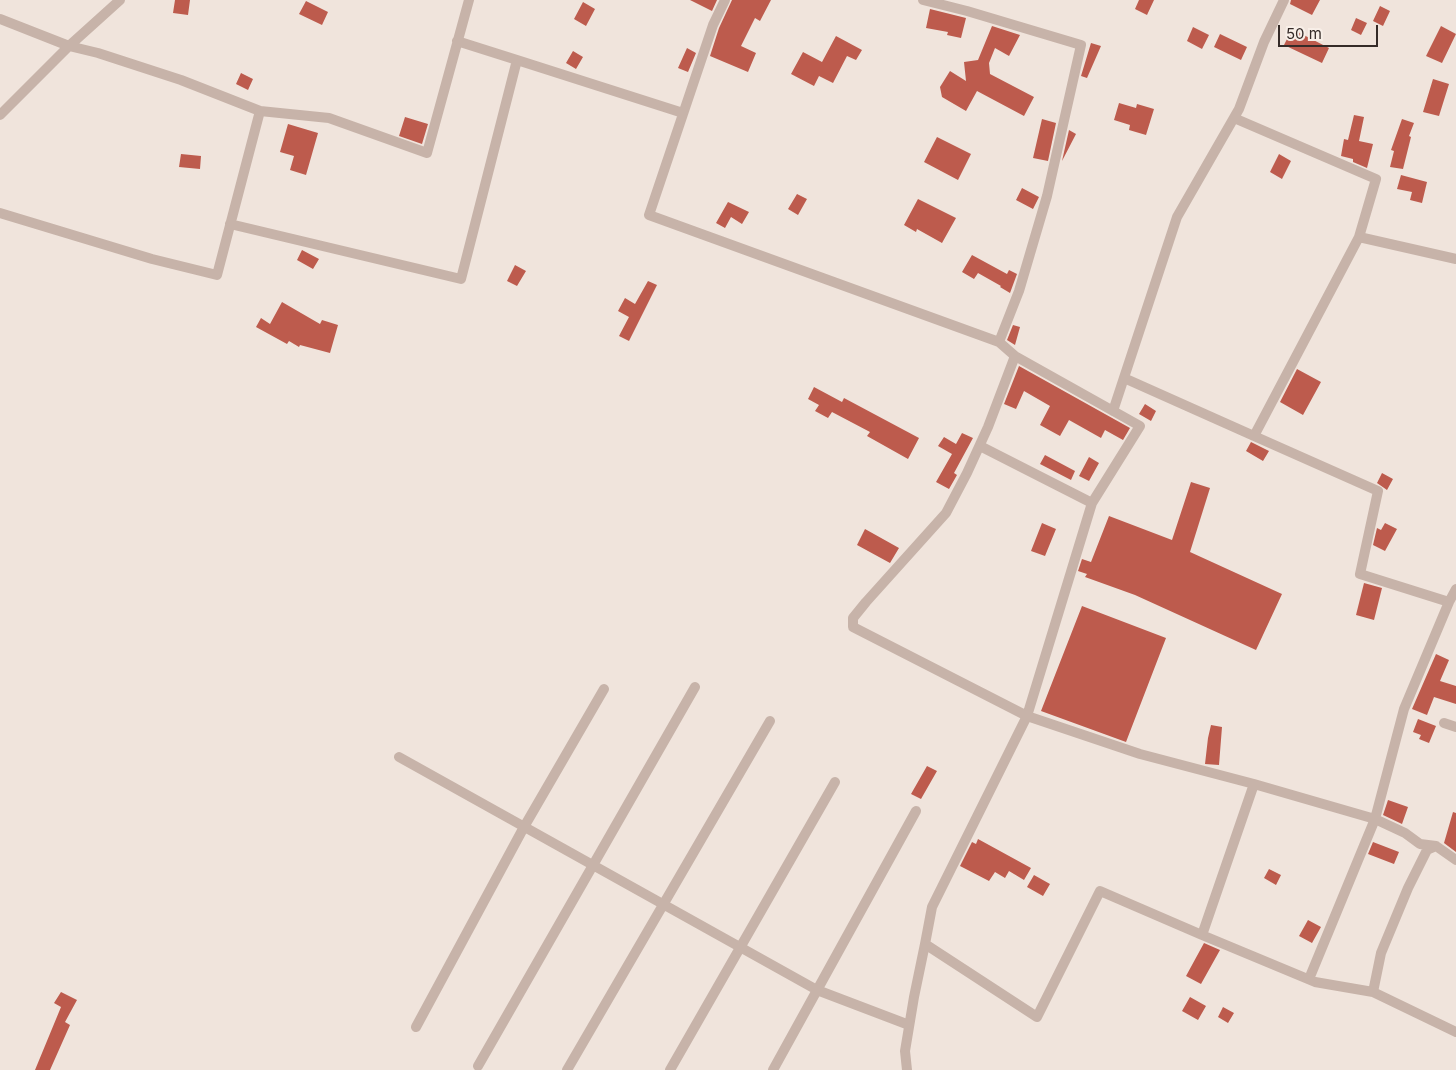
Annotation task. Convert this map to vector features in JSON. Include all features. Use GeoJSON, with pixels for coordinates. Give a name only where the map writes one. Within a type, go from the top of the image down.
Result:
{"type":"FeatureCollection","features":[{"type":"Feature","properties":{"kind":"street"},"geometry":{"type":"LineString","coordinates":[[0,115],[69,46],[120,0]]}},
{"type":"Feature","properties":{"kind":"street"},"geometry":{"type":"LineString","coordinates":[[0,20],[69,46],[98,53],[172,77],[260,111],[329,118],[427,153],[468,0]]}},
{"type":"Feature","properties":{"kind":"street"},"geometry":{"type":"LineString","coordinates":[[725,0],[713,25],[649,215],[999,342],[1015,356],[1140,426],[1092,503],[1027,716],[932,907],[905,1051],[907,1070]]}},
{"type":"Feature","properties":{"kind":"street"},"geometry":{"type":"LineString","coordinates":[[923,0],[1081,45],[1047,196],[1019,291],[999,342]]}},
{"type":"Feature","properties":{"kind":"street"},"geometry":{"type":"LineString","coordinates":[[1113,411],[1177,217],[1239,109],[1264,42],[1284,0]]}},
{"type":"Feature","properties":{"kind":"street"},"geometry":{"type":"LineString","coordinates":[[457,41],[683,113]]}},
{"type":"Feature","properties":{"kind":"street"},"geometry":{"type":"LineString","coordinates":[[230,224],[461,279],[517,60]]}},
{"type":"Feature","properties":{"kind":"street"},"geometry":{"type":"LineString","coordinates":[[0,213],[152,260],[217,275],[260,111]]}},
{"type":"Feature","properties":{"kind":"street"},"geometry":{"type":"LineString","coordinates":[[1234,118],[1376,180],[1359,237],[1254,436]]}},
{"type":"Feature","properties":{"kind":"street"},"geometry":{"type":"LineString","coordinates":[[1359,237],[1456,259]]}},
{"type":"Feature","properties":{"kind":"street"},"geometry":{"type":"LineString","coordinates":[[1015,356],[980,446],[946,513],[866,602],[853,618],[853,626],[1027,716],[1140,754],[1375,818],[1406,833],[1420,844],[1436,846],[1456,860]]}},
{"type":"Feature","properties":{"kind":"street"},"geometry":{"type":"LineString","coordinates":[[1124,378],[1378,491],[1360,574],[1449,602]]}},
{"type":"Feature","properties":{"kind":"street"},"geometry":{"type":"LineString","coordinates":[[980,446],[1092,503]]}},
{"type":"Feature","properties":{"kind":"street"},"geometry":{"type":"LineString","coordinates":[[1309,979],[1375,818],[1404,709],[1456,589]]}},
{"type":"Feature","properties":{"kind":"street"},"geometry":{"type":"LineString","coordinates":[[478,1066],[695,688]]}},
{"type":"Feature","properties":{"kind":"street"},"geometry":{"type":"LineString","coordinates":[[416,1027],[524,827],[604,689]]}},
{"type":"Feature","properties":{"kind":"street"},"geometry":{"type":"LineString","coordinates":[[567,1070],[770,721]]}},
{"type":"Feature","properties":{"kind":"street"},"geometry":{"type":"LineString","coordinates":[[1444,723],[1456,727]]}},
{"type":"Feature","properties":{"kind":"street"},"geometry":{"type":"LineString","coordinates":[[399,757],[817,990],[909,1025]]}},
{"type":"Feature","properties":{"kind":"street"},"geometry":{"type":"LineString","coordinates":[[670,1070],[835,782]]}},
{"type":"Feature","properties":{"kind":"street"},"geometry":{"type":"LineString","coordinates":[[1202,935],[1254,784]]}},
{"type":"Feature","properties":{"kind":"street"},"geometry":{"type":"LineString","coordinates":[[773,1070],[916,811]]}},
{"type":"Feature","properties":{"kind":"street"},"geometry":{"type":"LineString","coordinates":[[1372,992],[1381,953],[1408,888],[1427,850],[1436,846]]}},
{"type":"Feature","properties":{"kind":"street"},"geometry":{"type":"LineString","coordinates":[[925,944],[1036,1017],[1100,892],[1315,982],[1372,992],[1456,1032]]}},
{"type":"Feature","properties":{"kind":"building"},"geometry":{"type":"Polygon","coordinates":[[[175,0],[190,0],[188,15],[173,13],[175,0]]]}},
{"type":"Feature","properties":{"kind":"building"},"geometry":{"type":"Polygon","coordinates":[[[690,0],[717,0],[712,11],[690,0]]]}},
{"type":"Feature","properties":{"kind":"building"},"geometry":{"type":"Polygon","coordinates":[[[732,0],[771,0],[760,21],[755,18],[741,46],[756,53],[748,72],[710,56],[719,28],[732,0]]]}},
{"type":"Feature","properties":{"kind":"building"},"geometry":{"type":"Polygon","coordinates":[[[1139,0],[1154,0],[1147,15],[1135,9],[1139,0]]]}},
{"type":"Feature","properties":{"kind":"building"},"geometry":{"type":"Polygon","coordinates":[[[1291,0],[1320,0],[1312,15],[1290,4],[1291,0]]]}},
{"type":"Feature","properties":{"kind":"building"},"geometry":{"type":"Polygon","coordinates":[[[306,1],[328,12],[322,25],[299,14],[306,1]]]}},
{"type":"Feature","properties":{"kind":"building"},"geometry":{"type":"Polygon","coordinates":[[[583,2],[595,9],[586,26],[574,19],[583,2]]]}},
{"type":"Feature","properties":{"kind":"building"},"geometry":{"type":"Polygon","coordinates":[[[1380,6],[1390,11],[1383,26],[1373,21],[1380,6]]]}},
{"type":"Feature","properties":{"kind":"building"},"geometry":{"type":"Polygon","coordinates":[[[930,9],[966,18],[961,38],[947,35],[948,32],[926,28],[930,9]]]}},
{"type":"Feature","properties":{"kind":"building"},"geometry":{"type":"Polygon","coordinates":[[[1356,18],[1367,23],[1361,35],[1351,30],[1356,18]]]}},
{"type":"Feature","properties":{"kind":"building"},"geometry":{"type":"Polygon","coordinates":[[[992,26],[1020,35],[1009,56],[995,48],[989,63],[990,74],[1034,97],[1024,116],[977,91],[966,111],[942,97],[940,87],[950,71],[966,81],[964,62],[978,60],[992,26]]]}},
{"type":"Feature","properties":{"kind":"building"},"geometry":{"type":"Polygon","coordinates":[[[1441,26],[1456,34],[1442,63],[1426,56],[1441,26]]]}},
{"type":"Feature","properties":{"kind":"building"},"geometry":{"type":"Polygon","coordinates":[[[1193,27],[1209,35],[1202,49],[1187,41],[1193,27]]]}},
{"type":"Feature","properties":{"kind":"building"},"geometry":{"type":"Polygon","coordinates":[[[1292,29],[1329,48],[1322,63],[1284,45],[1292,29]]]}},
{"type":"Feature","properties":{"kind":"building"},"geometry":{"type":"Polygon","coordinates":[[[1220,34],[1247,47],[1241,60],[1214,47],[1220,34]]]}},
{"type":"Feature","properties":{"kind":"building"},"geometry":{"type":"Polygon","coordinates":[[[836,36],[862,50],[856,60],[847,56],[833,83],[819,76],[814,86],[791,74],[803,52],[822,62],[836,36]]]}},
{"type":"Feature","properties":{"kind":"building"},"geometry":{"type":"Polygon","coordinates":[[[1091,43],[1101,46],[1087,78],[1081,76],[1091,43]]]}},
{"type":"Feature","properties":{"kind":"building"},"geometry":{"type":"Polygon","coordinates":[[[687,48],[696,53],[688,72],[678,68],[687,48]]]}},
{"type":"Feature","properties":{"kind":"building"},"geometry":{"type":"Polygon","coordinates":[[[573,51],[583,57],[576,69],[566,63],[573,51]]]}},
{"type":"Feature","properties":{"kind":"building"},"geometry":{"type":"Polygon","coordinates":[[[241,73],[253,79],[248,90],[236,84],[241,73]]]}},
{"type":"Feature","properties":{"kind":"building"},"geometry":{"type":"Polygon","coordinates":[[[1433,79],[1449,84],[1439,116],[1423,112],[1433,79]]]}},
{"type":"Feature","properties":{"kind":"building"},"geometry":{"type":"Polygon","coordinates":[[[1119,103],[1136,108],[1137,104],[1154,109],[1146,135],[1129,130],[1130,125],[1114,120],[1119,103]]]}},
{"type":"Feature","properties":{"kind":"building"},"geometry":{"type":"Polygon","coordinates":[[[1354,115],[1364,117],[1359,141],[1373,144],[1367,168],[1353,162],[1353,159],[1341,156],[1344,139],[1348,140],[1354,115]]]}},
{"type":"Feature","properties":{"kind":"building"},"geometry":{"type":"Polygon","coordinates":[[[405,117],[428,124],[422,144],[399,136],[405,117]]]}},
{"type":"Feature","properties":{"kind":"building"},"geometry":{"type":"Polygon","coordinates":[[[1042,119],[1056,123],[1048,161],[1033,158],[1042,119]]]}},
{"type":"Feature","properties":{"kind":"building"},"geometry":{"type":"Polygon","coordinates":[[[1402,119],[1414,123],[1409,136],[1411,137],[1403,169],[1390,167],[1394,151],[1391,150],[1402,119]]]}},
{"type":"Feature","properties":{"kind":"building"},"geometry":{"type":"Polygon","coordinates":[[[288,124],[318,133],[306,175],[290,170],[294,156],[280,152],[288,124]]]}},
{"type":"Feature","properties":{"kind":"building"},"geometry":{"type":"Polygon","coordinates":[[[1069,130],[1076,134],[1062,161],[1069,130]]]}},
{"type":"Feature","properties":{"kind":"building"},"geometry":{"type":"Polygon","coordinates":[[[937,137],[971,154],[958,180],[924,162],[937,137]]]}},
{"type":"Feature","properties":{"kind":"building"},"geometry":{"type":"Polygon","coordinates":[[[181,154],[201,156],[200,169],[179,167],[181,154]]]}},
{"type":"Feature","properties":{"kind":"building"},"geometry":{"type":"Polygon","coordinates":[[[1279,154],[1291,161],[1282,179],[1270,172],[1279,154]]]}},
{"type":"Feature","properties":{"kind":"building"},"geometry":{"type":"Polygon","coordinates":[[[1401,175],[1427,182],[1422,203],[1410,200],[1412,192],[1397,189],[1401,175]]]}},
{"type":"Feature","properties":{"kind":"building"},"geometry":{"type":"Polygon","coordinates":[[[1022,188],[1039,197],[1033,209],[1016,200],[1022,188]]]}},
{"type":"Feature","properties":{"kind":"building"},"geometry":{"type":"Polygon","coordinates":[[[797,194],[807,199],[798,215],[788,209],[797,194]]]}},
{"type":"Feature","properties":{"kind":"building"},"geometry":{"type":"Polygon","coordinates":[[[918,199],[956,218],[942,243],[917,229],[916,232],[904,225],[918,199]]]}},
{"type":"Feature","properties":{"kind":"building"},"geometry":{"type":"Polygon","coordinates":[[[728,202],[749,212],[742,224],[731,217],[725,228],[716,223],[728,202]]]}},
{"type":"Feature","properties":{"kind":"building"},"geometry":{"type":"Polygon","coordinates":[[[302,250],[319,259],[313,269],[297,260],[302,250]]]}},
{"type":"Feature","properties":{"kind":"building"},"geometry":{"type":"Polygon","coordinates":[[[972,255],[1007,274],[1009,270],[1017,274],[1010,293],[978,273],[974,279],[962,272],[972,255]]]}},
{"type":"Feature","properties":{"kind":"building"},"geometry":{"type":"Polygon","coordinates":[[[515,265],[526,271],[517,286],[507,281],[515,265]]]}},
{"type":"Feature","properties":{"kind":"building"},"geometry":{"type":"Polygon","coordinates":[[[648,281],[657,285],[629,341],[619,336],[629,317],[618,311],[625,298],[635,304],[648,281]]]}},
{"type":"Feature","properties":{"kind":"building"},"geometry":{"type":"Polygon","coordinates":[[[282,302],[320,324],[322,320],[338,325],[330,353],[300,345],[299,347],[289,341],[287,344],[256,327],[261,318],[270,324],[282,302]]]}},
{"type":"Feature","properties":{"kind":"building"},"geometry":{"type":"Polygon","coordinates":[[[1013,325],[1020,327],[1015,345],[1007,340],[1013,325]]]}},
{"type":"Feature","properties":{"kind":"building"},"geometry":{"type":"Polygon","coordinates":[[[1019,366],[1130,428],[1123,440],[1105,430],[1101,438],[1069,420],[1060,436],[1040,425],[1050,406],[1024,391],[1016,409],[1004,404],[1019,366]]]}},
{"type":"Feature","properties":{"kind":"building"},"geometry":{"type":"Polygon","coordinates":[[[1297,369],[1321,382],[1303,415],[1280,402],[1297,369]]]}},
{"type":"Feature","properties":{"kind":"building"},"geometry":{"type":"Polygon","coordinates":[[[814,387],[842,402],[844,398],[919,438],[908,459],[867,436],[870,432],[832,412],[828,418],[815,411],[819,405],[808,399],[814,387]]]}},
{"type":"Feature","properties":{"kind":"building"},"geometry":{"type":"Polygon","coordinates":[[[1145,404],[1156,411],[1151,421],[1139,414],[1145,404]]]}},
{"type":"Feature","properties":{"kind":"building"},"geometry":{"type":"Polygon","coordinates":[[[962,433],[973,438],[954,473],[957,475],[949,489],[936,482],[952,454],[938,446],[944,437],[956,444],[962,433]]]}},
{"type":"Feature","properties":{"kind":"building"},"geometry":{"type":"Polygon","coordinates":[[[1251,442],[1269,451],[1263,461],[1246,451],[1251,442]]]}},
{"type":"Feature","properties":{"kind":"building"},"geometry":{"type":"Polygon","coordinates":[[[1045,455],[1075,471],[1071,480],[1040,464],[1045,455]]]}},
{"type":"Feature","properties":{"kind":"building"},"geometry":{"type":"Polygon","coordinates":[[[1089,457],[1099,463],[1089,481],[1079,476],[1089,457]]]}},
{"type":"Feature","properties":{"kind":"building"},"geometry":{"type":"Polygon","coordinates":[[[1382,473],[1393,479],[1387,490],[1377,483],[1382,473]]]}},
{"type":"Feature","properties":{"kind":"building"},"geometry":{"type":"Polygon","coordinates":[[[1191,482],[1210,488],[1190,552],[1282,594],[1256,650],[1135,595],[1085,577],[1087,574],[1078,571],[1082,559],[1091,562],[1109,516],[1172,540],[1191,482]]]}},
{"type":"Feature","properties":{"kind":"building"},"geometry":{"type":"Polygon","coordinates":[[[1042,523],[1056,529],[1045,556],[1031,551],[1042,523]]]}},
{"type":"Feature","properties":{"kind":"building"},"geometry":{"type":"Polygon","coordinates":[[[1385,523],[1397,529],[1385,551],[1373,545],[1377,528],[1381,530],[1385,523]]]}},
{"type":"Feature","properties":{"kind":"building"},"geometry":{"type":"Polygon","coordinates":[[[865,529],[899,548],[890,563],[857,545],[865,529]]]}},
{"type":"Feature","properties":{"kind":"building"},"geometry":{"type":"Polygon","coordinates":[[[1364,583],[1382,588],[1374,620],[1356,615],[1364,583]]]}},
{"type":"Feature","properties":{"kind":"building"},"geometry":{"type":"Polygon","coordinates":[[[1082,606],[1166,638],[1126,742],[1041,711],[1082,606]]]}},
{"type":"Feature","properties":{"kind":"building"},"geometry":{"type":"Polygon","coordinates":[[[1436,654],[1449,660],[1440,681],[1456,686],[1456,704],[1434,697],[1427,715],[1412,709],[1436,654]]]}},
{"type":"Feature","properties":{"kind":"building"},"geometry":{"type":"Polygon","coordinates":[[[1418,719],[1436,726],[1429,743],[1419,739],[1421,735],[1413,732],[1418,719]]]}},
{"type":"Feature","properties":{"kind":"building"},"geometry":{"type":"Polygon","coordinates":[[[1211,725],[1222,727],[1219,765],[1205,764],[1211,725]]]}},
{"type":"Feature","properties":{"kind":"building"},"geometry":{"type":"Polygon","coordinates":[[[927,766],[937,771],[921,799],[911,794],[927,766]]]}},
{"type":"Feature","properties":{"kind":"building"},"geometry":{"type":"Polygon","coordinates":[[[1388,800],[1408,807],[1402,824],[1383,815],[1388,800]]]}},
{"type":"Feature","properties":{"kind":"building"},"geometry":{"type":"Polygon","coordinates":[[[1453,812],[1456,813],[1456,852],[1444,843],[1453,812]]]}},
{"type":"Feature","properties":{"kind":"building"},"geometry":{"type":"Polygon","coordinates":[[[978,839],[1031,868],[1024,880],[1009,871],[1005,878],[995,872],[989,881],[960,866],[972,842],[976,844],[978,839]]]}},
{"type":"Feature","properties":{"kind":"building"},"geometry":{"type":"Polygon","coordinates":[[[1373,842],[1399,852],[1394,864],[1368,854],[1373,842]]]}},
{"type":"Feature","properties":{"kind":"building"},"geometry":{"type":"Polygon","coordinates":[[[1269,869],[1281,875],[1276,885],[1264,878],[1269,869]]]}},
{"type":"Feature","properties":{"kind":"building"},"geometry":{"type":"Polygon","coordinates":[[[1034,875],[1050,884],[1043,896],[1027,887],[1034,875]]]}},
{"type":"Feature","properties":{"kind":"building"},"geometry":{"type":"Polygon","coordinates":[[[1308,920],[1321,927],[1312,943],[1299,936],[1308,920]]]}},
{"type":"Feature","properties":{"kind":"building"},"geometry":{"type":"Polygon","coordinates":[[[1204,943],[1220,950],[1201,984],[1186,976],[1204,943]]]}},
{"type":"Feature","properties":{"kind":"building"},"geometry":{"type":"Polygon","coordinates":[[[61,992],[77,1000],[65,1022],[70,1025],[50,1070],[35,1070],[61,1007],[54,1003],[61,992]]]}},
{"type":"Feature","properties":{"kind":"building"},"geometry":{"type":"Polygon","coordinates":[[[1190,997],[1206,1006],[1198,1020],[1182,1011],[1190,997]]]}},
{"type":"Feature","properties":{"kind":"building"},"geometry":{"type":"Polygon","coordinates":[[[1223,1007],[1234,1013],[1228,1023],[1218,1017],[1223,1007]]]}}]}
